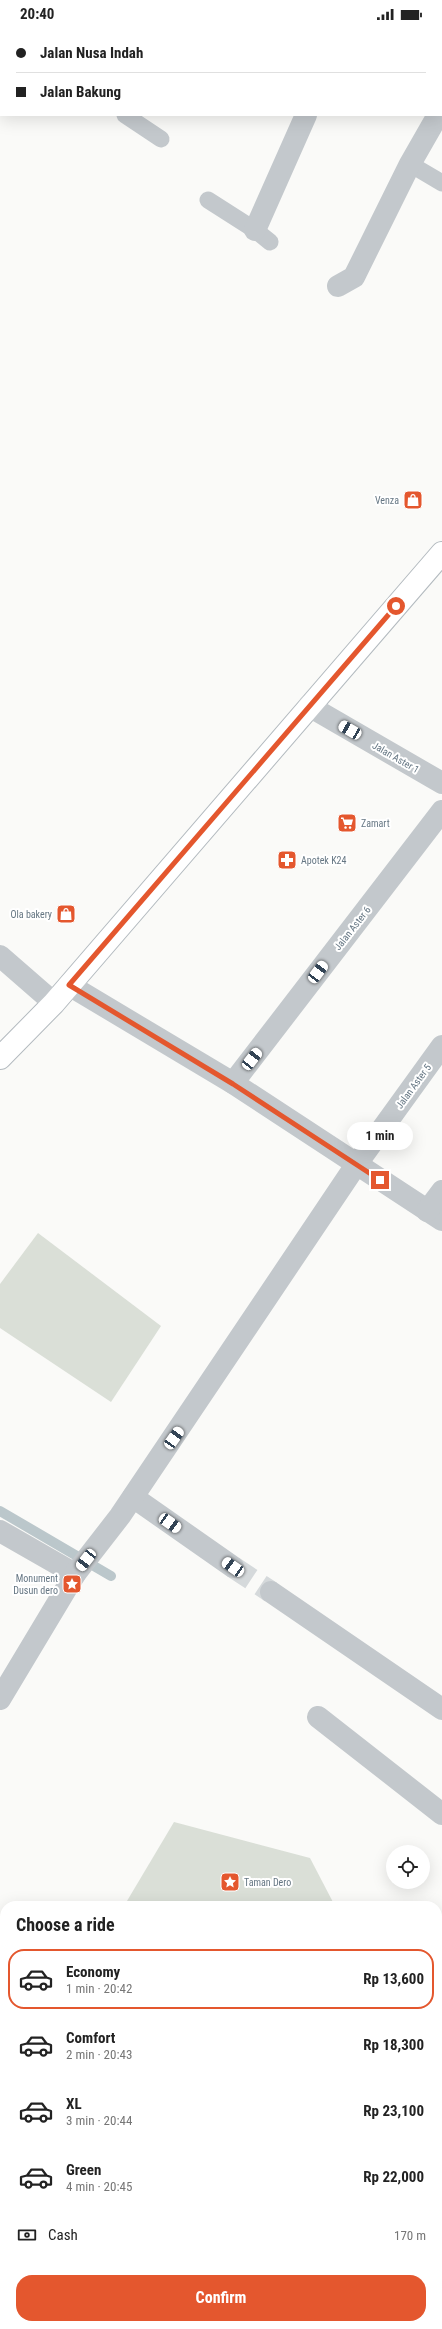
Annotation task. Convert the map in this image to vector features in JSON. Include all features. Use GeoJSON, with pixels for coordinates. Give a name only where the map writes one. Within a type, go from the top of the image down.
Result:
{"type":"FeatureCollection","features":[{"type":"Feature","properties":{"kind":"main road"},"geometry":{"type":"LineString","coordinates":[[0,1058],[54,1003],[442,553]]}},
{"type":"Feature","properties":{"kind":"street"},"geometry":{"type":"LineString","coordinates":[[262,236],[306,116]]}},
{"type":"Feature","properties":{"kind":"street"},"geometry":{"type":"LineString","coordinates":[[338,286],[354,277],[410,164],[437,116]]}},
{"type":"Feature","properties":{"kind":"street","name":"Jalan Aster 1"},"geometry":{"type":"LineString","coordinates":[[309,706],[442,783]]}},
{"type":"Feature","properties":{"kind":"street","name":"Jalan Aster 6"},"geometry":{"type":"LineString","coordinates":[[233,1084],[442,811]]}},
{"type":"Feature","properties":{"kind":"street"},"geometry":{"type":"LineString","coordinates":[[0,956],[54,1003]]}},
{"type":"Feature","properties":{"kind":"street"},"geometry":{"type":"LineString","coordinates":[[69,985],[233,1084],[435,1215],[442,1191]]}},
{"type":"Feature","properties":{"kind":"street","name":"Jalan Aster 5"},"geometry":{"type":"LineString","coordinates":[[0,1699],[75,1574],[133,1497],[356,1165],[442,1046]]}},
{"type":"Feature","properties":{"kind":"street"},"geometry":{"type":"LineString","coordinates":[[133,1497],[233,1567]]}},
{"type":"Feature","properties":{"kind":"street"},"geometry":{"type":"LineString","coordinates":[[0,1531],[75,1574]]}},
{"type":"Feature","properties":{"kind":"street"},"geometry":{"type":"LineString","coordinates":[[271,1592],[442,1709]]}},
{"type":"Feature","properties":{"kind":"street"},"geometry":{"type":"LineString","coordinates":[[318,1717],[442,1814]]}},
{"type":"Feature","properties":{"kind":"lane"},"geometry":{"type":"LineString","coordinates":[[127,116],[161,139]]}},
{"type":"Feature","properties":{"kind":"lane"},"geometry":{"type":"LineString","coordinates":[[410,164],[442,183]]}},
{"type":"Feature","properties":{"kind":"lane"},"geometry":{"type":"LineString","coordinates":[[208,200],[262,236]]}},
{"type":"Feature","properties":{"kind":"shaded area"},"geometry":{"type":"Polygon","coordinates":[[[38,1233],[161,1326],[111,1402],[0,1328],[0,1284],[38,1233]]]}},
{"type":"Feature","properties":{"kind":"shaded area","name":"Taman Dero"},"geometry":{"type":"Polygon","coordinates":[[[174,1822],[310,1858],[332,1901],[127,1901],[174,1822]]]}},
{"type":"Feature","properties":{"kind":"waterway"},"geometry":{"type":"LineString","coordinates":[[0,1511],[111,1576]]}},
{"type":"Feature","properties":{"kind":"tunnel"},"geometry":{"type":"LineString","coordinates":[[233,1567],[271,1592]]}},
{"type":"Feature","properties":{"kind":"place","name":"Venza"},"geometry":{"type":"Point","coordinates":[413,500]}},
{"type":"Feature","properties":{"kind":"place","name":"Zamart"},"geometry":{"type":"Point","coordinates":[347,823]}},
{"type":"Feature","properties":{"kind":"place","name":"Apotek K24"},"geometry":{"type":"Point","coordinates":[287,860]}},
{"type":"Feature","properties":{"kind":"place","name":"Ola bakery"},"geometry":{"type":"Point","coordinates":[66,914]}},
{"type":"Feature","properties":{"kind":"place","name":"Monument Dusun dero"},"geometry":{"type":"Point","coordinates":[72,1584]}},
{"type":"Feature","properties":{"kind":"place","name":"Taman Dero"},"geometry":{"type":"Point","coordinates":[230,1882]}},
{"type":"Feature","properties":{"kind":"route"},"geometry":{"type":"LineString","coordinates":[[380,1180],[233,1084],[171,1048],[69,985],[396,606]]}}]}
